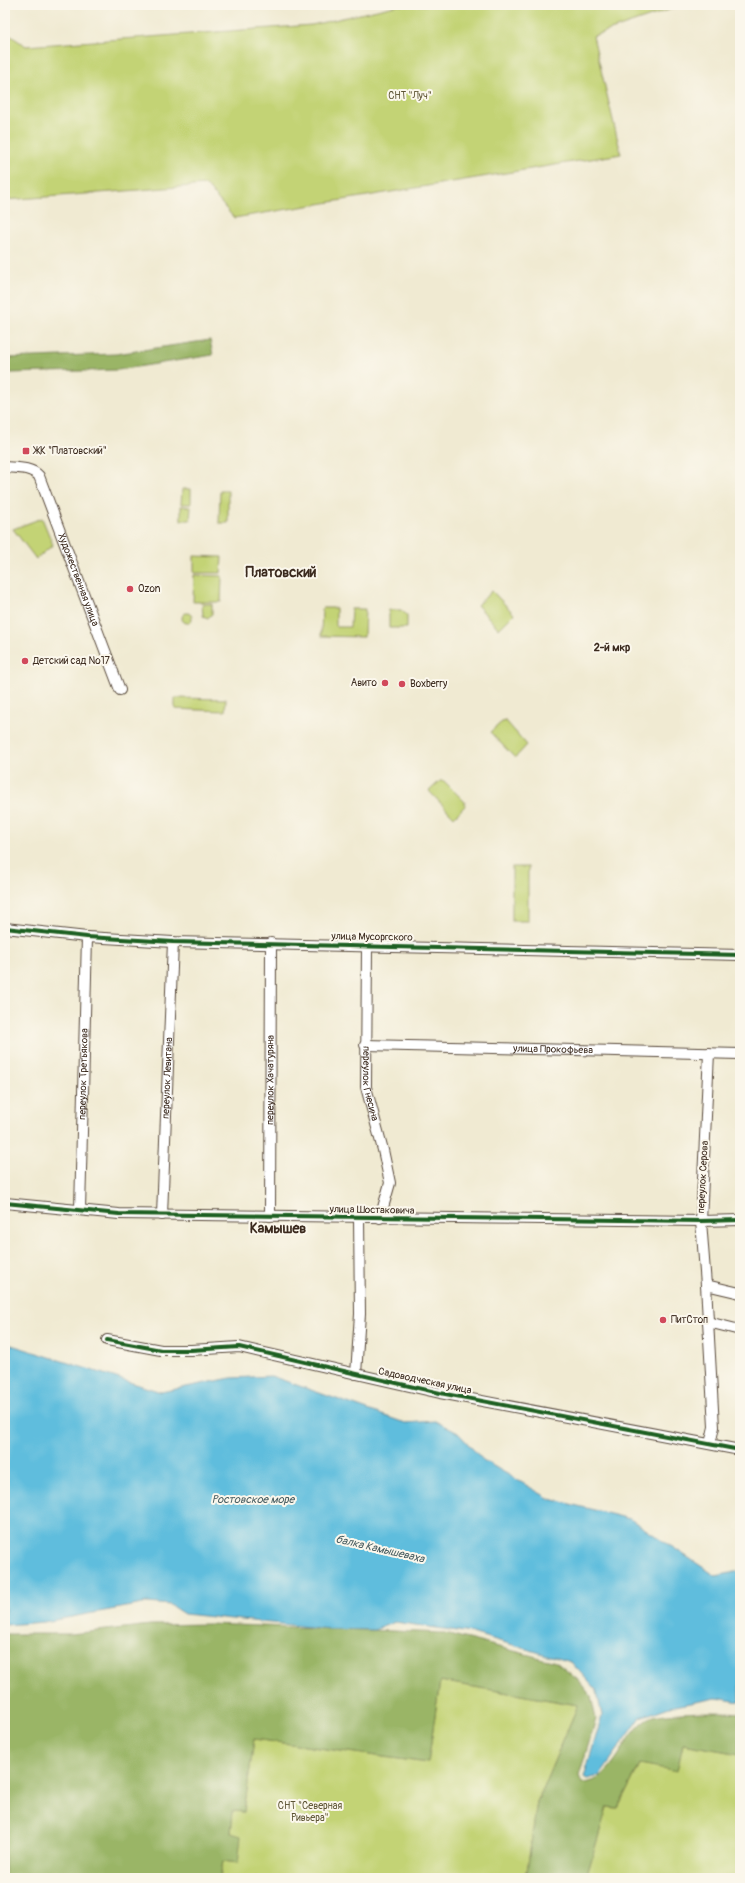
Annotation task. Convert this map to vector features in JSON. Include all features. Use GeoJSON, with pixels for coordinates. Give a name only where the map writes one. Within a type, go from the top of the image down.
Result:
{"type":"FeatureCollection","features":[{"type":"Feature","properties":{"kind":"street","name":"Художественная улица"},"geometry":{"type":"LineString","coordinates":[[5,467],[35,472],[44,488],[120,690]]}},
{"type":"Feature","properties":{"kind":"street"},"geometry":{"type":"LineString","coordinates":[[5,928],[5,933]]}},
{"type":"Feature","properties":{"kind":"street","name":"улица Мусоргского"},"geometry":{"type":"LineString","coordinates":[[5,928],[87,938],[173,942],[367,945],[740,955]]}},
{"type":"Feature","properties":{"kind":"street","name":"переулок Третьякова"},"geometry":{"type":"LineString","coordinates":[[80,1210],[87,938]]}},
{"type":"Feature","properties":{"kind":"street","name":"переулок Левитана"},"geometry":{"type":"LineString","coordinates":[[162,1215],[173,942]]}},
{"type":"Feature","properties":{"kind":"street","name":"переулок Хачатуряна"},"geometry":{"type":"LineString","coordinates":[[270,943],[270,1216]]}},
{"type":"Feature","properties":{"kind":"street","name":"переулок Гнесина"},"geometry":{"type":"LineString","coordinates":[[367,945],[365,1045],[366,1087],[383,1150],[390,1183],[380,1218]]}},
{"type":"Feature","properties":{"kind":"street","name":"улица Прокофьева"},"geometry":{"type":"LineString","coordinates":[[365,1045],[740,1054]]}},
{"type":"Feature","properties":{"kind":"street","name":"переулок Серова"},"geometry":{"type":"LineString","coordinates":[[708,1053],[701,1221],[714,1427],[710,1444]]}},
{"type":"Feature","properties":{"kind":"street","name":"улица Шостаковича"},"geometry":{"type":"LineString","coordinates":[[5,1203],[119,1214],[162,1215],[701,1221],[740,1220]]}},
{"type":"Feature","properties":{"kind":"street"},"geometry":{"type":"LineString","coordinates":[[356,1374],[360,1314],[359,1218]]}},
{"type":"Feature","properties":{"kind":"street"},"geometry":{"type":"LineString","coordinates":[[706,1285],[740,1292]]}},
{"type":"Feature","properties":{"kind":"street"},"geometry":{"type":"LineString","coordinates":[[708,1322],[740,1330]]}},
{"type":"Feature","properties":{"kind":"street","name":"Садоводческая улица"},"geometry":{"type":"LineString","coordinates":[[107,1340],[161,1350],[239,1347],[440,1393],[740,1450]]}},
{"type":"Feature","properties":{"kind":"green space","name":"СНТ \"Луч\""},"geometry":{"type":"Polygon","coordinates":[[[399,5],[683,5],[593,36],[621,154],[234,218],[206,185],[5,200],[5,32],[26,46],[312,25],[399,5]]]}},
{"type":"Feature","properties":{"kind":"green space"},"geometry":{"type":"Polygon","coordinates":[[[210,340],[213,355],[118,370],[10,373],[5,376],[6,358],[116,354],[210,340]]]}},
{"type":"Feature","properties":{"kind":"green space"},"geometry":{"type":"Polygon","coordinates":[[[182,489],[191,489],[191,504],[181,504],[182,489]]]}},
{"type":"Feature","properties":{"kind":"green space"},"geometry":{"type":"Polygon","coordinates":[[[220,490],[228,490],[228,523],[219,523],[220,490]]]}},
{"type":"Feature","properties":{"kind":"green space"},"geometry":{"type":"Polygon","coordinates":[[[181,506],[191,507],[190,520],[181,520],[181,506]]]}},
{"type":"Feature","properties":{"kind":"green space"},"geometry":{"type":"Polygon","coordinates":[[[42,518],[53,545],[36,559],[13,529],[42,518]]]}},
{"type":"Feature","properties":{"kind":"green space"},"geometry":{"type":"Polygon","coordinates":[[[194,556],[222,557],[221,573],[194,573],[194,556]]]}},
{"type":"Feature","properties":{"kind":"green space"},"geometry":{"type":"Polygon","coordinates":[[[194,575],[222,576],[221,602],[193,602],[194,575]]]}},
{"type":"Feature","properties":{"kind":"green space"},"geometry":{"type":"Polygon","coordinates":[[[492,591],[514,614],[499,629],[477,605],[492,591]]]}},
{"type":"Feature","properties":{"kind":"green space"},"geometry":{"type":"Polygon","coordinates":[[[202,604],[212,604],[212,614],[208,618],[203,616],[202,604]]]}},
{"type":"Feature","properties":{"kind":"green space"},"geometry":{"type":"Polygon","coordinates":[[[322,608],[336,608],[336,627],[350,627],[351,609],[365,609],[364,637],[321,636],[322,608]]]}},
{"type":"Feature","properties":{"kind":"green space"},"geometry":{"type":"Polygon","coordinates":[[[389,610],[401,610],[407,615],[407,628],[389,628],[389,610]]]}},
{"type":"Feature","properties":{"kind":"green space"},"geometry":{"type":"Polygon","coordinates":[[[185,613],[189,613],[191,614],[191,622],[185,623],[182,620],[182,616],[185,613]]]}},
{"type":"Feature","properties":{"kind":"green space"},"geometry":{"type":"Polygon","coordinates":[[[175,698],[226,699],[225,711],[175,709],[175,698]]]}},
{"type":"Feature","properties":{"kind":"green space"},"geometry":{"type":"Polygon","coordinates":[[[506,721],[527,745],[515,758],[490,732],[502,722],[506,721]]]}},
{"type":"Feature","properties":{"kind":"green space"},"geometry":{"type":"Polygon","coordinates":[[[440,781],[444,781],[465,802],[465,806],[454,817],[429,791],[440,781]]]}},
{"type":"Feature","properties":{"kind":"green space"},"geometry":{"type":"Polygon","coordinates":[[[512,867],[528,867],[528,921],[512,921],[512,867]]]}},
{"type":"Feature","properties":{"kind":"green space"},"geometry":{"type":"Polygon","coordinates":[[[208,1624],[445,1633],[556,1662],[578,1680],[591,1696],[596,1719],[579,1776],[582,1783],[593,1781],[603,1775],[611,1766],[633,1733],[651,1717],[657,1715],[694,1712],[740,1713],[740,1754],[683,1744],[677,1771],[640,1764],[618,1808],[607,1807],[586,1878],[526,1878],[537,1802],[578,1705],[440,1681],[428,1763],[254,1739],[244,1812],[233,1811],[231,1833],[241,1836],[238,1863],[223,1861],[220,1878],[5,1878],[5,1634],[71,1634],[150,1625],[208,1624]]]}},
{"type":"Feature","properties":{"kind":"green space","name":"СНТ \"Северная Ривьера\""},"geometry":{"type":"Polygon","coordinates":[[[440,1681],[578,1705],[537,1802],[526,1878],[220,1878],[223,1861],[238,1863],[231,1833],[233,1811],[244,1812],[254,1739],[428,1763],[440,1681]]]}},
{"type":"Feature","properties":{"kind":"green space"},"geometry":{"type":"Polygon","coordinates":[[[683,1744],[740,1754],[740,1878],[586,1878],[607,1807],[618,1808],[640,1764],[677,1770],[683,1744]]]}},
{"type":"Feature","properties":{"kind":"water","name":"Ростовское море"},"geometry":{"type":"Polygon","coordinates":[[[5,1343],[161,1392],[231,1378],[271,1376],[405,1423],[435,1421],[458,1433],[483,1460],[550,1499],[630,1519],[716,1576],[740,1571],[740,1702],[716,1698],[669,1707],[641,1717],[599,1776],[587,1779],[584,1777],[602,1716],[597,1691],[571,1662],[472,1633],[395,1622],[374,1630],[329,1629],[184,1614],[170,1605],[148,1603],[44,1622],[5,1625],[5,1343]]]}},
{"type":"Feature","properties":{"kind":"cycle path"},"geometry":{"type":"LineString","coordinates":[[5,928],[87,937],[173,942],[740,955]]}},
{"type":"Feature","properties":{"kind":"cycle path"},"geometry":{"type":"LineString","coordinates":[[5,1203],[119,1214],[701,1221],[740,1220]]}},
{"type":"Feature","properties":{"kind":"cycle path"},"geometry":{"type":"LineString","coordinates":[[107,1340],[161,1350],[239,1347],[440,1393],[740,1450]]}},
{"type":"Feature","properties":{"kind":"place","name":"ЖК \"Платовский\""},"geometry":{"type":"Point","coordinates":[26,451]}},
{"type":"Feature","properties":{"kind":"place","name":"Ozon"},"geometry":{"type":"Point","coordinates":[130,589]}},
{"type":"Feature","properties":{"kind":"place","name":"Детский сад №17"},"geometry":{"type":"Point","coordinates":[25,661]}},
{"type":"Feature","properties":{"kind":"place","name":"Авито"},"geometry":{"type":"Point","coordinates":[385,683]}},
{"type":"Feature","properties":{"kind":"place","name":"Boxberry"},"geometry":{"type":"Point","coordinates":[402,684]}},
{"type":"Feature","properties":{"kind":"place","name":"ПитСтоп"},"geometry":{"type":"Point","coordinates":[663,1320]}},
{"type":"Feature","properties":{"kind":"district","name":"Платовский"},"geometry":{"type":"Point","coordinates":[281,572]}},
{"type":"Feature","properties":{"kind":"district","name":"2-й мкр"},"geometry":{"type":"Point","coordinates":[612,647]}},
{"type":"Feature","properties":{"kind":"district","name":"Камышев"},"geometry":{"type":"Point","coordinates":[278,1228]}},
{"type":"Feature","properties":{"kind":"water label","name":"балка Камышеваха"},"geometry":{"type":"Point","coordinates":[380,1549]}}]}
